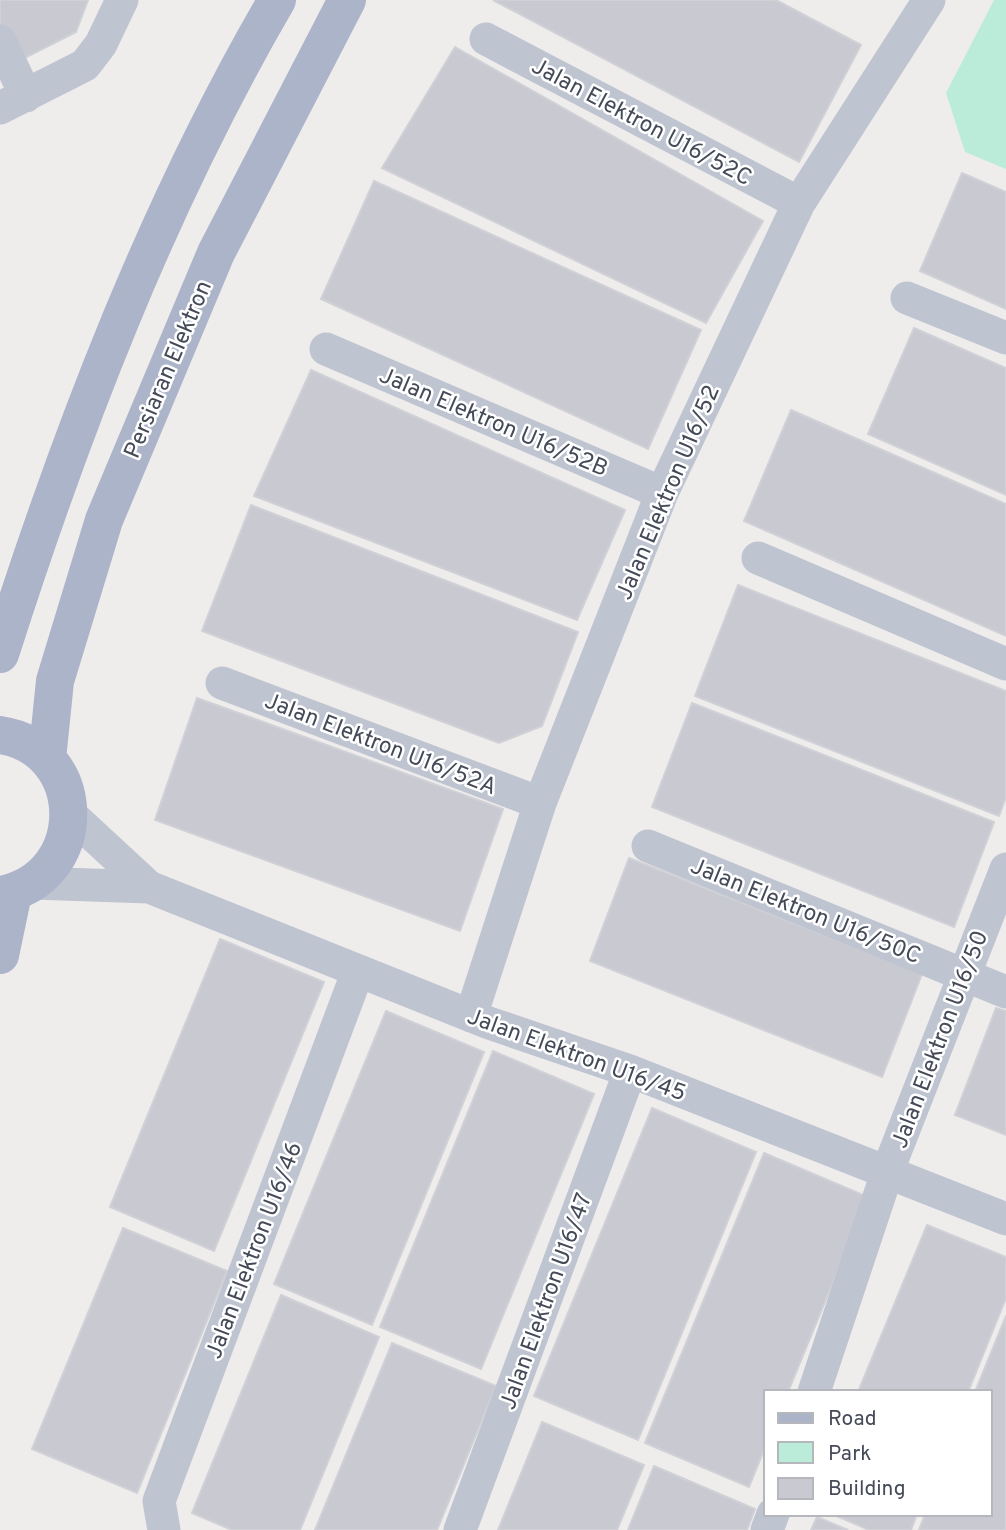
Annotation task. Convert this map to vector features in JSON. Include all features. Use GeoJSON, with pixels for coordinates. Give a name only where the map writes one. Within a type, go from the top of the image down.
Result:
{"type":"FeatureCollection","features":[{"type":"Feature","properties":{"kind":"main road"},"geometry":{"type":"LineString","coordinates":[[0,654],[46,511],[158,233],[277,0]]}},
{"type":"Feature","properties":{"kind":"main road","name":"Persiaran Elektron"},"geometry":{"type":"LineString","coordinates":[[47,759],[54,681],[104,520],[216,253],[312,62],[347,0]]}},
{"type":"Feature","properties":{"kind":"main road"},"geometry":{"type":"LineString","coordinates":[[0,735],[20,740],[47,759],[59,775],[69,813],[67,834],[60,852],[48,870],[15,890],[0,955]]}},
{"type":"Feature","properties":{"kind":"street"},"geometry":{"type":"LineString","coordinates":[[0,41],[13,102],[85,65],[101,44],[122,0]]}},
{"type":"Feature","properties":{"kind":"street","name":"Jalan Elektron U16/52"},"geometry":{"type":"LineString","coordinates":[[471,1016],[540,803],[662,493],[799,204],[929,0]]}},
{"type":"Feature","properties":{"kind":"street","name":"Jalan Elektron U16/52C"},"geometry":{"type":"LineString","coordinates":[[486,39],[799,204]]}},
{"type":"Feature","properties":{"kind":"street"},"geometry":{"type":"LineString","coordinates":[[907,298],[1006,338]]}},
{"type":"Feature","properties":{"kind":"street","name":"Jalan Elektron U16/52B"},"geometry":{"type":"LineString","coordinates":[[326,349],[662,493]]}},
{"type":"Feature","properties":{"kind":"street"},"geometry":{"type":"LineString","coordinates":[[758,558],[1006,664]]}},
{"type":"Feature","properties":{"kind":"street","name":"Jalan Elektron U16/52A"},"geometry":{"type":"LineString","coordinates":[[222,683],[540,803]]}},
{"type":"Feature","properties":{"kind":"street"},"geometry":{"type":"LineString","coordinates":[[69,813],[149,887]]}},
{"type":"Feature","properties":{"kind":"street","name":"Jalan Elektron U16/50C"},"geometry":{"type":"LineString","coordinates":[[648,846],[1006,992]]}},
{"type":"Feature","properties":{"kind":"street","name":"Jalan Elektron U16/50"},"geometry":{"type":"LineString","coordinates":[[815,1390],[888,1170],[1006,869]]}},
{"type":"Feature","properties":{"kind":"street"},"geometry":{"type":"LineString","coordinates":[[15,890],[149,887]]}},
{"type":"Feature","properties":{"kind":"street","name":"Jalan Elektron U16/45"},"geometry":{"type":"LineString","coordinates":[[149,887],[471,1016],[630,1071],[888,1170],[1006,1219]]}},
{"type":"Feature","properties":{"kind":"street","name":"Jalan Elektron U16/46"},"geometry":{"type":"LineString","coordinates":[[164,1530],[159,1501],[358,971]]}},
{"type":"Feature","properties":{"kind":"street","name":"Jalan Elektron U16/47"},"geometry":{"type":"LineString","coordinates":[[460,1530],[630,1071]]}},
{"type":"Feature","properties":{"kind":"green space"},"geometry":{"type":"Polygon","coordinates":[[[994,0],[1006,0],[1006,169],[965,152],[946,93],[994,0]]]}},
{"type":"Feature","properties":{"kind":"building"},"geometry":{"type":"Polygon","coordinates":[[[0,0],[88,0],[76,32],[17,62],[0,25],[0,0]]]}},
{"type":"Feature","properties":{"kind":"building"},"geometry":{"type":"Polygon","coordinates":[[[493,0],[776,0],[861,45],[799,162],[493,0]]]}},
{"type":"Feature","properties":{"kind":"building"},"geometry":{"type":"Polygon","coordinates":[[[455,47],[763,221],[706,323],[382,168],[455,47]]]}},
{"type":"Feature","properties":{"kind":"building"},"geometry":{"type":"Polygon","coordinates":[[[962,173],[1006,192],[1006,309],[920,271],[962,173]]]}},
{"type":"Feature","properties":{"kind":"building"},"geometry":{"type":"Polygon","coordinates":[[[374,181],[701,330],[648,449],[321,299],[374,181]]]}},
{"type":"Feature","properties":{"kind":"building"},"geometry":{"type":"Polygon","coordinates":[[[914,328],[1006,368],[1006,495],[868,434],[914,328]]]}},
{"type":"Feature","properties":{"kind":"building"},"geometry":{"type":"Polygon","coordinates":[[[311,370],[625,510],[577,620],[254,496],[311,370]]]}},
{"type":"Feature","properties":{"kind":"building"},"geometry":{"type":"Polygon","coordinates":[[[791,410],[1006,504],[1006,636],[744,521],[791,410]]]}},
{"type":"Feature","properties":{"kind":"building"},"geometry":{"type":"Polygon","coordinates":[[[251,505],[578,632],[542,726],[499,743],[202,631],[251,505]]]}},
{"type":"Feature","properties":{"kind":"building"},"geometry":{"type":"Polygon","coordinates":[[[738,585],[1006,691],[1006,797],[999,816],[695,696],[738,585]]]}},
{"type":"Feature","properties":{"kind":"building"},"geometry":{"type":"Polygon","coordinates":[[[197,698],[503,809],[460,931],[155,820],[197,698]]]}},
{"type":"Feature","properties":{"kind":"building"},"geometry":{"type":"Polygon","coordinates":[[[692,703],[994,822],[954,927],[652,807],[692,703]]]}},
{"type":"Feature","properties":{"kind":"building"},"geometry":{"type":"Polygon","coordinates":[[[629,858],[922,974],[882,1077],[590,961],[629,858]]]}},
{"type":"Feature","properties":{"kind":"building"},"geometry":{"type":"Polygon","coordinates":[[[220,939],[324,982],[214,1251],[110,1207],[220,939]]]}},
{"type":"Feature","properties":{"kind":"building"},"geometry":{"type":"Polygon","coordinates":[[[996,1008],[1006,1011],[1006,1135],[955,1115],[996,1008]]]}},
{"type":"Feature","properties":{"kind":"building"},"geometry":{"type":"Polygon","coordinates":[[[386,1011],[484,1052],[372,1325],[274,1284],[386,1011]]]}},
{"type":"Feature","properties":{"kind":"building"},"geometry":{"type":"Polygon","coordinates":[[[493,1051],[594,1094],[481,1369],[380,1327],[493,1051]]]}},
{"type":"Feature","properties":{"kind":"building"},"geometry":{"type":"Polygon","coordinates":[[[652,1108],[756,1152],[638,1440],[534,1396],[652,1108]]]}},
{"type":"Feature","properties":{"kind":"building"},"geometry":{"type":"Polygon","coordinates":[[[764,1153],[868,1197],[789,1390],[764,1390],[764,1450],[749,1487],[645,1443],[764,1153]]]}},
{"type":"Feature","properties":{"kind":"building"},"geometry":{"type":"Polygon","coordinates":[[[927,1225],[1006,1257],[1006,1298],[969,1390],[859,1390],[927,1225]]]}},
{"type":"Feature","properties":{"kind":"building"},"geometry":{"type":"Polygon","coordinates":[[[123,1228],[227,1271],[137,1493],[32,1449],[123,1228]]]}},
{"type":"Feature","properties":{"kind":"building"},"geometry":{"type":"Polygon","coordinates":[[[281,1295],[379,1337],[300,1530],[232,1530],[192,1513],[281,1295]]]}},
{"type":"Feature","properties":{"kind":"building"},"geometry":{"type":"Polygon","coordinates":[[[1006,1316],[1006,1530],[919,1530],[924,1516],[992,1516],[992,1390],[976,1390],[1006,1316]]]}},
{"type":"Feature","properties":{"kind":"building"},"geometry":{"type":"Polygon","coordinates":[[[392,1343],[496,1386],[437,1530],[315,1530],[392,1343]]]}},
{"type":"Feature","properties":{"kind":"building"},"geometry":{"type":"Polygon","coordinates":[[[542,1422],[644,1465],[617,1530],[498,1530],[542,1422]]]}},
{"type":"Feature","properties":{"kind":"building"},"geometry":{"type":"Polygon","coordinates":[[[654,1466],[755,1509],[747,1530],[628,1530],[654,1466]]]}},
{"type":"Feature","properties":{"kind":"building"},"geometry":{"type":"Polygon","coordinates":[[[837,1516],[916,1516],[911,1530],[869,1530],[837,1516]]]}},
{"type":"Feature","properties":{"kind":"building"},"geometry":{"type":"Polygon","coordinates":[[[817,1517],[848,1530],[811,1530],[817,1517]]]}}]}
